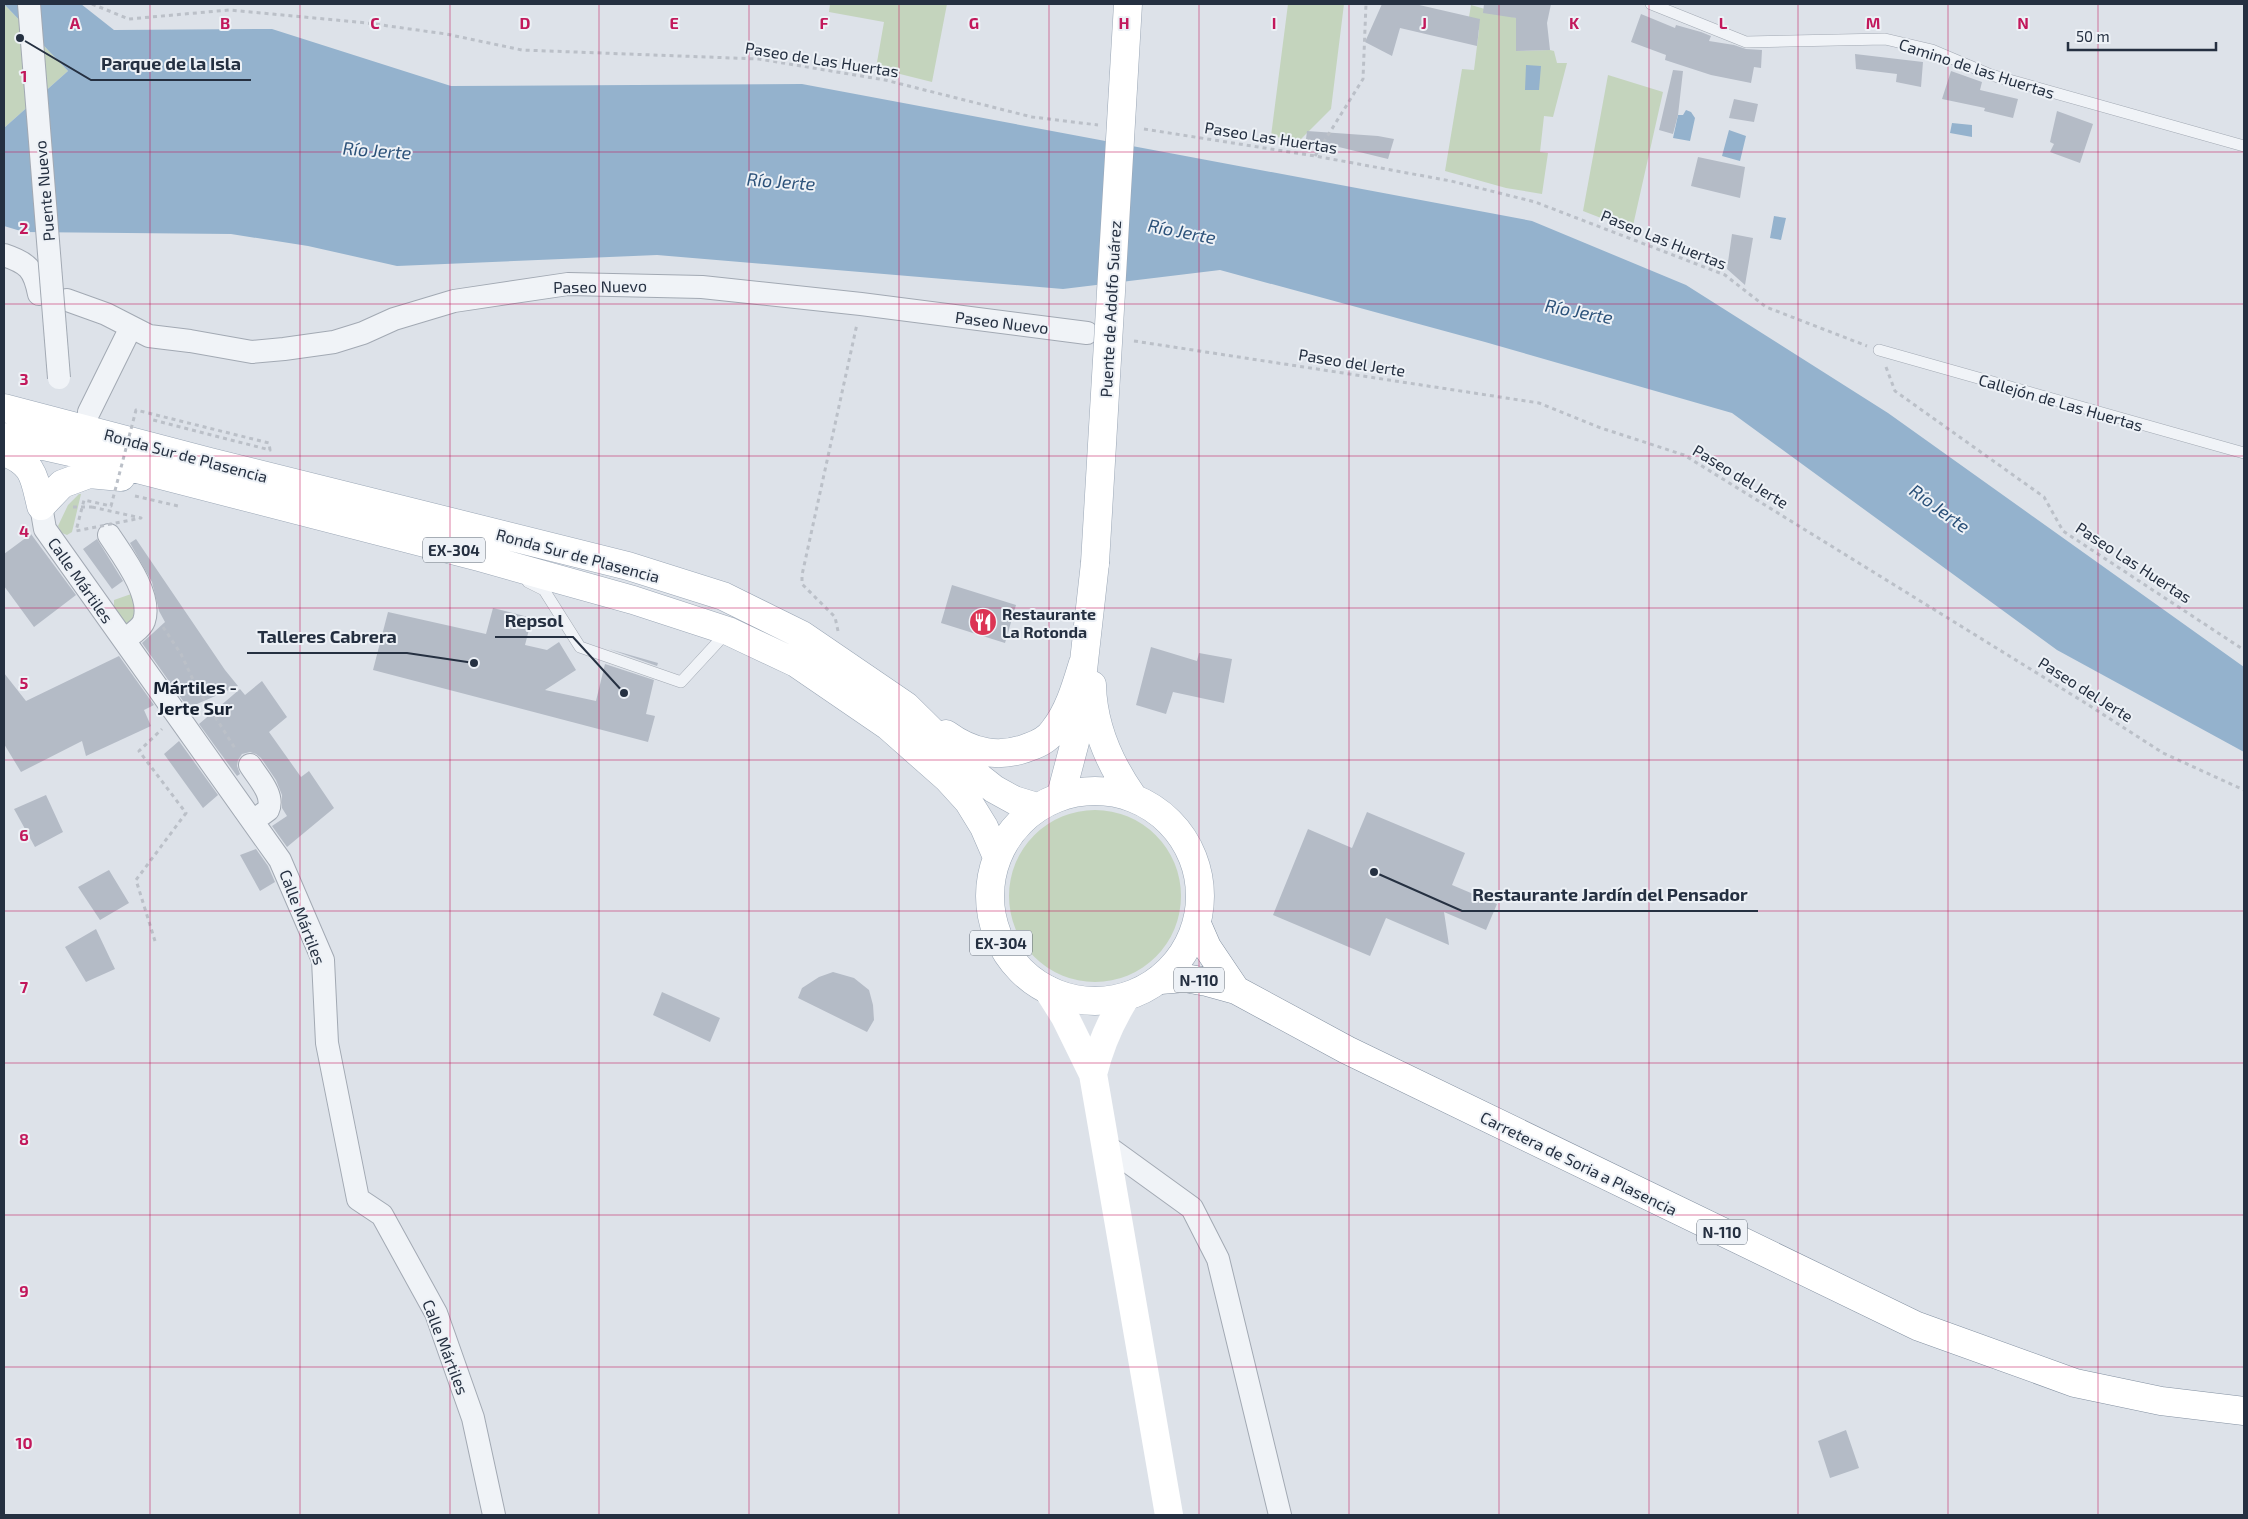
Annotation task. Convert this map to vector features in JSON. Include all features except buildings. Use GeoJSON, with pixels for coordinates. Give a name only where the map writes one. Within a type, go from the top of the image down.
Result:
{"type":"FeatureCollection","features":[{"type":"Feature","properties":{"kind":"main road","name":"Puente de Adolfo Suárez"},"geometry":{"type":"LineString","coordinates":[[1090,615],[1095,563],[1128,4]]}},
{"type":"Feature","properties":{"kind":"main road","name":"Ronda Sur de Plasencia"},"geometry":{"type":"LineString","coordinates":[[4,408],[210,462],[628,566],[722,596],[802,635],[906,706],[975,774],[1014,800],[1049,801],[1097,790],[1133,797],[1160,812],[1182,835],[1196,862],[1201,894],[1197,924],[1183,955],[1160,980],[1144,990],[1110,1001],[1078,1000],[1048,990],[1029,978],[1013,962],[1001,944],[990,901],[991,879],[996,857],[1013,829],[1049,801]]}},
{"type":"Feature","properties":{"kind":"main road","name":"Ronda Sur de Plasencia"},"geometry":{"type":"LineString","coordinates":[[4,437],[203,485],[479,557],[633,600],[728,631],[796,663],[888,726],[948,779],[968,800],[984,827],[996,857]]}},
{"type":"Feature","properties":{"kind":"main road"},"geometry":{"type":"LineString","coordinates":[[4,452],[16,456],[33,472],[41,506]]}},
{"type":"Feature","properties":{"kind":"main road"},"geometry":{"type":"LineString","coordinates":[[41,506],[62,484],[89,474],[203,485]]}},
{"type":"Feature","properties":{"kind":"main road"},"geometry":{"type":"LineString","coordinates":[[1049,801],[1075,742],[1090,615]]}},
{"type":"Feature","properties":{"kind":"main road"},"geometry":{"type":"LineString","coordinates":[[1090,615],[1092,703],[1102,740],[1114,769],[1133,797]]}},
{"type":"Feature","properties":{"kind":"main road"},"geometry":{"type":"LineString","coordinates":[[906,706],[961,745],[988,754],[1005,755],[1036,745],[1053,732],[1071,699],[1084,663]]}},
{"type":"Feature","properties":{"kind":"main road","name":"N-110"},"geometry":{"type":"LineString","coordinates":[[1197,924],[1207,947],[1236,990]]}},
{"type":"Feature","properties":{"kind":"main road","name":"N-110"},"geometry":{"type":"LineString","coordinates":[[1160,980],[1193,979],[1236,990]]}},
{"type":"Feature","properties":{"kind":"main road"},"geometry":{"type":"LineString","coordinates":[[1048,990],[1065,1017],[1093,1074],[1169,1515]]}},
{"type":"Feature","properties":{"kind":"main road","name":"Carretera de Soria a Plasencia"},"geometry":{"type":"LineString","coordinates":[[1236,990],[1347,1050],[1917,1326],[2075,1383],[2161,1401],[2244,1411]]}},
{"type":"Feature","properties":{"kind":"main road"},"geometry":{"type":"LineString","coordinates":[[1093,1074],[1110,1022],[1126,997]]}},
{"type":"Feature","properties":{"kind":"street","name":"Puente Nuevo"},"geometry":{"type":"LineString","coordinates":[[29,4],[59,378]]}},
{"type":"Feature","properties":{"kind":"street"},"geometry":{"type":"LineString","coordinates":[[4,255],[23,262],[36,276],[39,294]]}},
{"type":"Feature","properties":{"kind":"street","name":"Paseo Nuevo"},"geometry":{"type":"LineString","coordinates":[[67,300],[106,314],[149,336],[252,352],[334,342],[363,333],[394,319],[454,301],[568,284],[702,287],[861,304],[1087,334]]}},
{"type":"Feature","properties":{"kind":"street"},"geometry":{"type":"LineString","coordinates":[[89,412],[131,327]]}},
{"type":"Feature","properties":{"kind":"street","name":"Calle Mártiles"},"geometry":{"type":"LineString","coordinates":[[41,506],[45,529],[53,540],[61,541],[75,549],[109,597],[109,619],[280,860],[323,960],[326,1043],[358,1199],[382,1215],[436,1313],[474,1418],[494,1515]]}},
{"type":"Feature","properties":{"kind":"street"},"geometry":{"type":"LineString","coordinates":[[109,535],[135,574],[144,609],[144,620],[140,627],[124,640]]}},
{"type":"Feature","properties":{"kind":"street"},"geometry":{"type":"LineString","coordinates":[[250,765],[268,794],[270,801],[268,810],[253,821]]}},
{"type":"Feature","properties":{"kind":"street"},"geometry":{"type":"LineString","coordinates":[[1105,1145],[1192,1208],[1218,1260],[1280,1515]]}},
{"type":"Feature","properties":{"kind":"lane","name":"Camino de las Huertas"},"geometry":{"type":"LineString","coordinates":[[1651,4],[1746,42],[1885,39],[1932,50],[1992,75],[2244,146]]}},
{"type":"Feature","properties":{"kind":"lane","name":"Callejón de Las Huertas"},"geometry":{"type":"LineString","coordinates":[[1879,350],[2244,453]]}},
{"type":"Feature","properties":{"kind":"lane"},"geometry":{"type":"LineString","coordinates":[[479,557],[544,590],[580,647],[681,682],[728,631]]}},
{"type":"Feature","properties":{"kind":"path","name":"Paseo de Las Huertas"},"geometry":{"type":"LineString","coordinates":[[92,4],[129,19],[229,10],[367,23],[446,34],[522,50],[759,59],[885,80],[1032,117],[1100,125]]}},
{"type":"Feature","properties":{"kind":"path"},"geometry":{"type":"LineString","coordinates":[[1315,156],[1363,79],[1366,4]]}},
{"type":"Feature","properties":{"kind":"path","name":"Paseo Las Huertas"},"geometry":{"type":"LineString","coordinates":[[1138,128],[1451,180],[1535,202],[1725,275],[1766,307],[1879,350],[1896,391],[2044,497],[2063,531],[2244,650]]}},
{"type":"Feature","properties":{"kind":"path"},"geometry":{"type":"LineString","coordinates":[[838,631],[835,618],[802,584],[802,575],[861,304]]}},
{"type":"Feature","properties":{"kind":"path","name":"Paseo del Jerte"},"geometry":{"type":"LineString","coordinates":[[1134,341],[1539,403],[1602,428],[1684,455],[2163,753],[2244,790]]}},
{"type":"Feature","properties":{"kind":"path"},"geometry":{"type":"LineString","coordinates":[[92,507],[142,518],[76,531],[84,500],[111,506],[136,410],[269,443],[270,450],[153,420]]}},
{"type":"Feature","properties":{"kind":"path"},"geometry":{"type":"LineString","coordinates":[[144,609],[165,629],[216,721],[246,764],[250,765]]}},
{"type":"Feature","properties":{"kind":"path"},"geometry":{"type":"LineString","coordinates":[[154,941],[136,880],[186,814],[139,751],[177,714]]}},
{"type":"Feature","properties":{"kind":"green space"},"geometry":{"type":"Polygon","coordinates":[[[4,4],[68,71],[4,128],[4,4]]]}},
{"type":"Feature","properties":{"kind":"green space"},"geometry":{"type":"Polygon","coordinates":[[[830,4],[947,4],[932,82],[876,68],[884,22],[829,12],[830,4]]]}},
{"type":"Feature","properties":{"kind":"green space"},"geometry":{"type":"Polygon","coordinates":[[[1288,4],[1344,4],[1331,109],[1299,141],[1271,136],[1288,4]]]}},
{"type":"Feature","properties":{"kind":"green space"},"geometry":{"type":"Polygon","coordinates":[[[1471,5],[1516,18],[1516,51],[1550,50],[1554,51],[1557,63],[1567,63],[1553,117],[1544,116],[1540,152],[1548,153],[1542,194],[1506,188],[1445,171],[1462,69],[1474,70],[1479,30],[1467,29],[1471,5]]]}},
{"type":"Feature","properties":{"kind":"green space"},"geometry":{"type":"Polygon","coordinates":[[[1608,75],[1663,92],[1632,230],[1583,211],[1608,75]]]}},
{"type":"Feature","properties":{"kind":"green space"},"geometry":{"type":"Polygon","coordinates":[[[81,494],[72,532],[67,535],[62,533],[58,526],[68,505],[81,494]]]}},
{"type":"Feature","properties":{"kind":"green space"},"geometry":{"type":"Polygon","coordinates":[[[134,593],[136,615],[131,627],[114,617],[114,600],[134,593]]]}},
{"type":"Feature","properties":{"kind":"green space"},"geometry":{"type":"Polygon","coordinates":[[[1095,810],[1112,812],[1128,817],[1156,835],[1174,863],[1179,879],[1181,896],[1179,913],[1174,929],[1156,957],[1128,975],[1112,980],[1095,982],[1078,980],[1062,975],[1034,957],[1016,929],[1011,913],[1009,896],[1011,879],[1016,863],[1034,835],[1062,817],[1078,812],[1095,810]]]}},
{"type":"Feature","properties":{"kind":"water","name":"Río Jerte"},"geometry":{"type":"Polygon","coordinates":[[[4,4],[81,4],[114,30],[272,29],[451,86],[802,84],[1532,221],[1686,285],[1888,413],[2244,667],[2244,752],[2057,650],[1732,413],[1485,342],[1220,270],[1063,289],[657,255],[397,266],[308,246],[231,234],[24,232],[4,226],[4,128],[68,71],[4,4]]]}},
{"type":"Feature","properties":{"kind":"water"},"geometry":{"type":"Polygon","coordinates":[[[1526,65],[1541,66],[1539,90],[1525,90],[1526,65]]]}},
{"type":"Feature","properties":{"kind":"water"},"geometry":{"type":"Polygon","coordinates":[[[1686,110],[1691,112],[1695,118],[1690,141],[1673,138],[1678,115],[1683,115],[1686,110]]]}},
{"type":"Feature","properties":{"kind":"water"},"geometry":{"type":"Polygon","coordinates":[[[1952,123],[1972,125],[1972,137],[1950,133],[1952,123]]]}},
{"type":"Feature","properties":{"kind":"water"},"geometry":{"type":"Polygon","coordinates":[[[1729,130],[1746,136],[1740,161],[1722,156],[1729,130]]]}},
{"type":"Feature","properties":{"kind":"water"},"geometry":{"type":"Polygon","coordinates":[[[1774,216],[1786,218],[1781,240],[1770,238],[1774,216]]]}},
{"type":"Feature","properties":{"kind":"place","name":"Parque de la Isla"},"geometry":{"type":"Point","coordinates":[20,38]}},
{"type":"Feature","properties":{"kind":"place","name":"Restaurante La Rotonda"},"geometry":{"type":"Point","coordinates":[983,622]}},
{"type":"Feature","properties":{"kind":"place","name":"Talleres Cabrera"},"geometry":{"type":"Point","coordinates":[474,663]}},
{"type":"Feature","properties":{"kind":"place","name":"Repsol"},"geometry":{"type":"Point","coordinates":[624,693]}},
{"type":"Feature","properties":{"kind":"place","name":"Restaurante Jardín del Pensador"},"geometry":{"type":"Point","coordinates":[1374,872]}},
{"type":"Feature","properties":{"kind":"district","name":"Mártiles - Jerte Sur"},"geometry":{"type":"Point","coordinates":[195,698]}}]}
